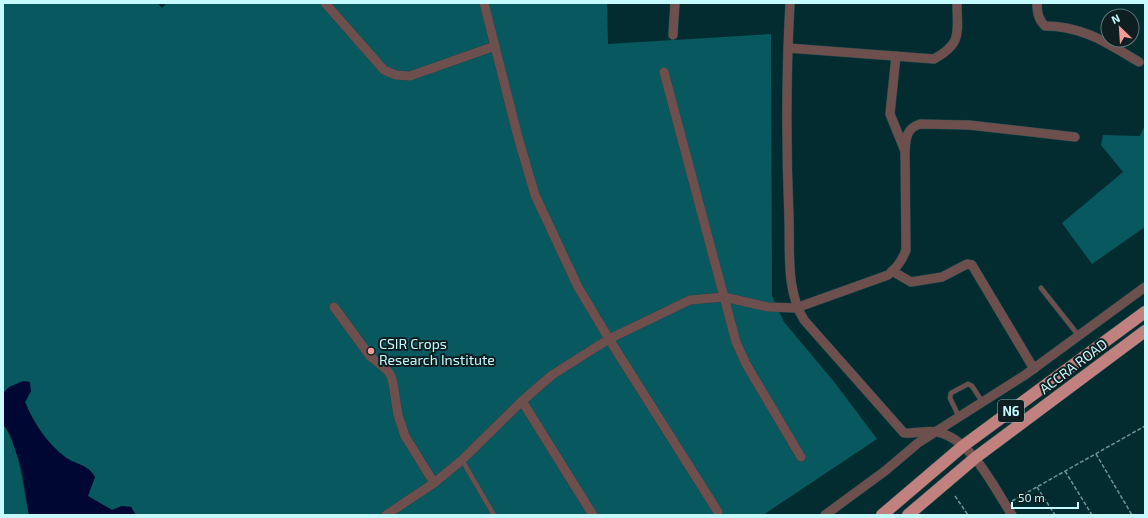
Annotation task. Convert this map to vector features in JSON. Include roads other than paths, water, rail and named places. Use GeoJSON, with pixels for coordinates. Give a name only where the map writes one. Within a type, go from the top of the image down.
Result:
{"type":"FeatureCollection","features":[{"type":"Feature","properties":{"kind":"highway","name":"N6"},"geometry":{"type":"LineString","coordinates":[[882,515],[963,446],[1145,312]]}},
{"type":"Feature","properties":{"kind":"highway","name":"ACCRA ROAD"},"geometry":{"type":"LineString","coordinates":[[908,515],[975,458],[1145,331]]}},
{"type":"Feature","properties":{"kind":"street"},"geometry":{"type":"LineString","coordinates":[[326,3],[384,70],[396,75],[410,76],[495,46]]}},
{"type":"Feature","properties":{"kind":"street"},"geometry":{"type":"LineString","coordinates":[[484,3],[518,137],[535,195],[578,287],[718,512]]}},
{"type":"Feature","properties":{"kind":"street"},"geometry":{"type":"LineString","coordinates":[[673,35],[675,3]]}},
{"type":"Feature","properties":{"kind":"street"},"geometry":{"type":"LineString","coordinates":[[790,3],[788,48],[788,192],[792,288],[796,308],[804,320],[904,433],[937,432],[953,437],[963,446],[975,458],[1012,515]]}},
{"type":"Feature","properties":{"kind":"street"},"geometry":{"type":"LineString","coordinates":[[788,48],[934,59],[946,52],[958,38],[957,3]]}},
{"type":"Feature","properties":{"kind":"street"},"geometry":{"type":"LineString","coordinates":[[1036,3],[1037,13],[1044,26],[1063,26],[1096,36],[1139,62]]}},
{"type":"Feature","properties":{"kind":"street"},"geometry":{"type":"LineString","coordinates":[[896,56],[890,114],[905,151]]}},
{"type":"Feature","properties":{"kind":"street"},"geometry":{"type":"LineString","coordinates":[[664,72],[736,342],[746,364],[801,457]]}},
{"type":"Feature","properties":{"kind":"street"},"geometry":{"type":"LineString","coordinates":[[386,515],[434,483],[462,460],[522,401],[552,375],[609,339],[690,300],[724,296],[768,307],[796,308],[888,275],[901,263],[906,250],[905,151],[907,134],[912,126],[920,124],[969,125],[1074,137]]}},
{"type":"Feature","properties":{"kind":"street"},"geometry":{"type":"LineString","coordinates":[[892,271],[911,282],[942,276],[967,264],[972,265],[1034,369]]}},
{"type":"Feature","properties":{"kind":"street"},"geometry":{"type":"LineString","coordinates":[[825,515],[885,471],[918,443],[983,403],[1034,369],[1145,287]]}},
{"type":"Feature","properties":{"kind":"street"},"geometry":{"type":"LineString","coordinates":[[334,307],[370,356],[387,370],[391,376],[394,383],[398,415],[405,436],[434,483]]}},
{"type":"Feature","properties":{"kind":"street"},"geometry":{"type":"LineString","coordinates":[[522,401],[593,515]]}},
{"type":"Feature","properties":{"kind":"lane"},"geometry":{"type":"LineString","coordinates":[[1041,288],[1079,336]]}},
{"type":"Feature","properties":{"kind":"lane"},"geometry":{"type":"LineString","coordinates":[[959,418],[950,398],[951,393],[968,384],[972,386],[983,403]]}},
{"type":"Feature","properties":{"kind":"lane"},"geometry":{"type":"LineString","coordinates":[[462,460],[494,515]]}},
{"type":"Feature","properties":{"kind":"place","name":"CSIR Crops Research Institute"},"geometry":{"type":"Point","coordinates":[371,351]}}]}
